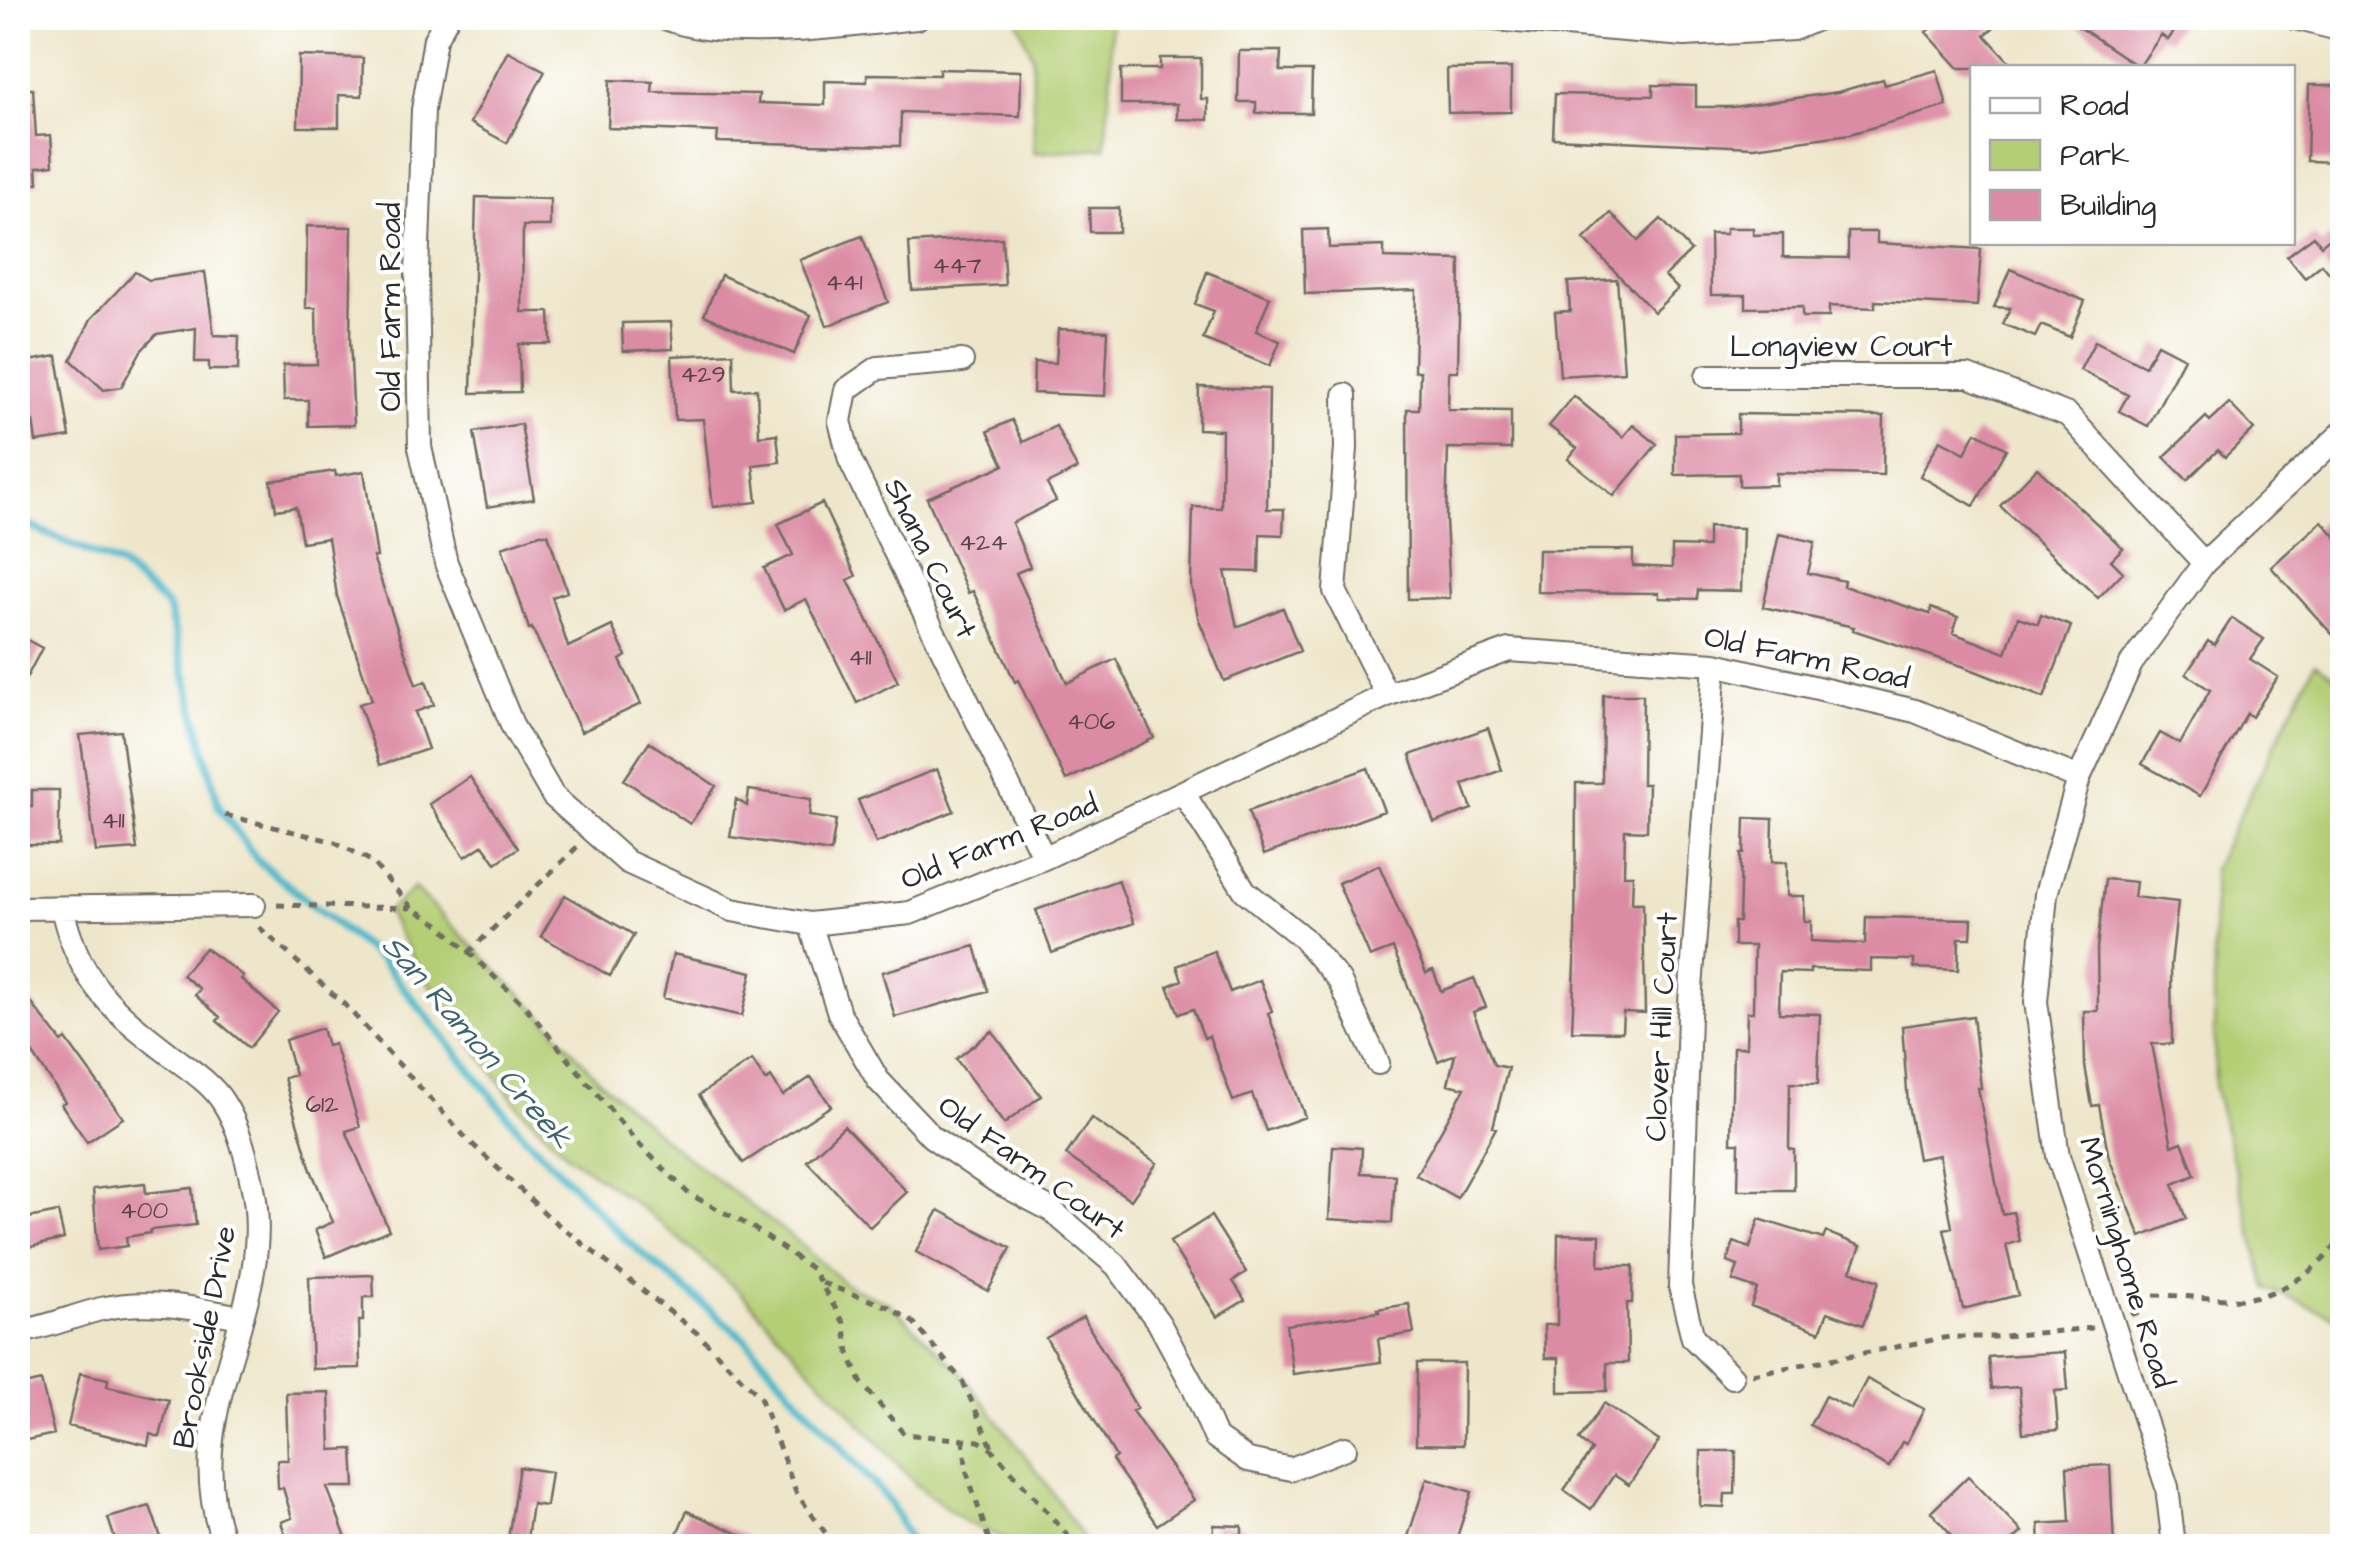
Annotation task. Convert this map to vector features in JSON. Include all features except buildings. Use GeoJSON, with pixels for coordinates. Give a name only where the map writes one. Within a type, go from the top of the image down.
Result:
{"type":"FeatureCollection","features":[{"type":"Feature","properties":{"kind":"street","name":"Old Farm Road"},"geometry":{"type":"LineString","coordinates":[[447,18],[435,39],[423,110],[417,272],[420,448],[446,563],[513,727],[553,796],[627,862],[732,910],[810,924],[910,913],[1044,858],[1387,696],[1509,650],[1715,664],[1915,710],[2079,778]]}},
{"type":"Feature","properties":{"kind":"street"},"geometry":{"type":"LineString","coordinates":[[665,18],[716,29],[769,29],[917,18]]}},
{"type":"Feature","properties":{"kind":"street"},"geometry":{"type":"LineString","coordinates":[[1482,18],[1684,35],[1793,29],[1819,18]]}},
{"type":"Feature","properties":{"kind":"street"},"geometry":{"type":"LineString","coordinates":[[2295,18],[2342,30]]}},
{"type":"Feature","properties":{"kind":"street","name":"Shana Court"},"geometry":{"type":"LineString","coordinates":[[962,361],[878,368],[846,390],[840,421],[850,460],[1044,858]]}},
{"type":"Feature","properties":{"kind":"street","name":"Longview Court"},"geometry":{"type":"LineString","coordinates":[[1706,376],[1968,376],[1985,382],[2068,415],[2204,563]]}},
{"type":"Feature","properties":{"kind":"street"},"geometry":{"type":"LineString","coordinates":[[1345,395],[1346,448],[1335,591],[1387,696]]}},
{"type":"Feature","properties":{"kind":"street","name":"Morninghome Road"},"geometry":{"type":"LineString","coordinates":[[2174,1546],[2167,1488],[2058,1156],[2036,1002],[2046,894],[2079,778],[2131,664],[2204,563],[2338,446]]}},
{"type":"Feature","properties":{"kind":"street","name":"Clover Hill Court"},"geometry":{"type":"LineString","coordinates":[[1715,664],[1689,1016],[1680,1286],[1693,1338],[1732,1377]]}},
{"type":"Feature","properties":{"kind":"street"},"geometry":{"type":"LineString","coordinates":[[1184,794],[1244,891],[1303,938],[1339,980],[1378,1063]]}},
{"type":"Feature","properties":{"kind":"street"},"geometry":{"type":"LineString","coordinates":[[18,908],[247,905]]}},
{"type":"Feature","properties":{"kind":"street","name":"Brookside Drive"},"geometry":{"type":"LineString","coordinates":[[62,908],[74,954],[98,991],[222,1100],[235,1124],[253,1187],[258,1240],[210,1440],[210,1496],[225,1546]]}},
{"type":"Feature","properties":{"kind":"street","name":"Old Farm Court"},"geometry":{"type":"LineString","coordinates":[[810,924],[839,1014],[878,1080],[932,1137],[996,1180],[1051,1210],[1116,1265],[1159,1323],[1215,1437],[1248,1460],[1291,1470],[1345,1448]]}},
{"type":"Feature","properties":{"kind":"street"},"geometry":{"type":"LineString","coordinates":[[18,1332],[104,1308],[144,1304],[184,1306],[240,1317]]}},
{"type":"Feature","properties":{"kind":"path"},"geometry":{"type":"LineString","coordinates":[[225,815],[350,848],[370,860],[412,908],[439,924],[524,1005],[636,1140],[689,1194],[752,1227],[812,1269],[844,1323],[849,1353],[861,1382],[904,1434],[979,1441],[993,1450],[1076,1546]]}},
{"type":"Feature","properties":{"kind":"path"},"geometry":{"type":"LineString","coordinates":[[468,953],[592,832]]}},
{"type":"Feature","properties":{"kind":"path"},"geometry":{"type":"LineString","coordinates":[[412,908],[247,905],[258,927],[346,1006],[466,1139],[550,1218],[697,1333],[760,1397],[797,1494],[835,1546]]}},
{"type":"Feature","properties":{"kind":"path"},"geometry":{"type":"LineString","coordinates":[[1732,1377],[1950,1337],[2091,1328],[2139,1312],[2132,1296],[2164,1293],[2232,1300],[2285,1286],[2313,1270],[2342,1237]]}},
{"type":"Feature","properties":{"kind":"path"},"geometry":{"type":"LineString","coordinates":[[820,1282],[889,1307],[914,1323],[963,1382],[993,1450]]}},
{"type":"Feature","properties":{"kind":"path"},"geometry":{"type":"LineString","coordinates":[[962,1439],[967,1473],[991,1546]]}},
{"type":"Feature","properties":{"kind":"green space"},"geometry":{"type":"Polygon","coordinates":[[[1017,18],[1111,18],[1105,148],[1034,153],[1032,56],[1017,18]]]}},
{"type":"Feature","properties":{"kind":"green space"},"geometry":{"type":"Polygon","coordinates":[[[2315,663],[2342,681],[2342,1320],[2266,1288],[2215,1090],[2213,869],[2315,663]]]}},
{"type":"Feature","properties":{"kind":"green space"},"geometry":{"type":"Polygon","coordinates":[[[414,888],[538,1011],[600,1081],[664,1139],[794,1239],[845,1284],[889,1303],[959,1370],[1044,1480],[1088,1546],[1022,1546],[965,1522],[917,1485],[740,1292],[651,1215],[569,1156],[516,1104],[420,971],[387,912],[414,888]]]}},
{"type":"Feature","properties":{"kind":"waterway","name":"San Ramon Creek"},"geometry":{"type":"LineString","coordinates":[[18,521],[120,565],[168,607],[219,807],[258,861],[382,961],[521,1132],[625,1239],[746,1340],[889,1501],[913,1546]]}}]}
